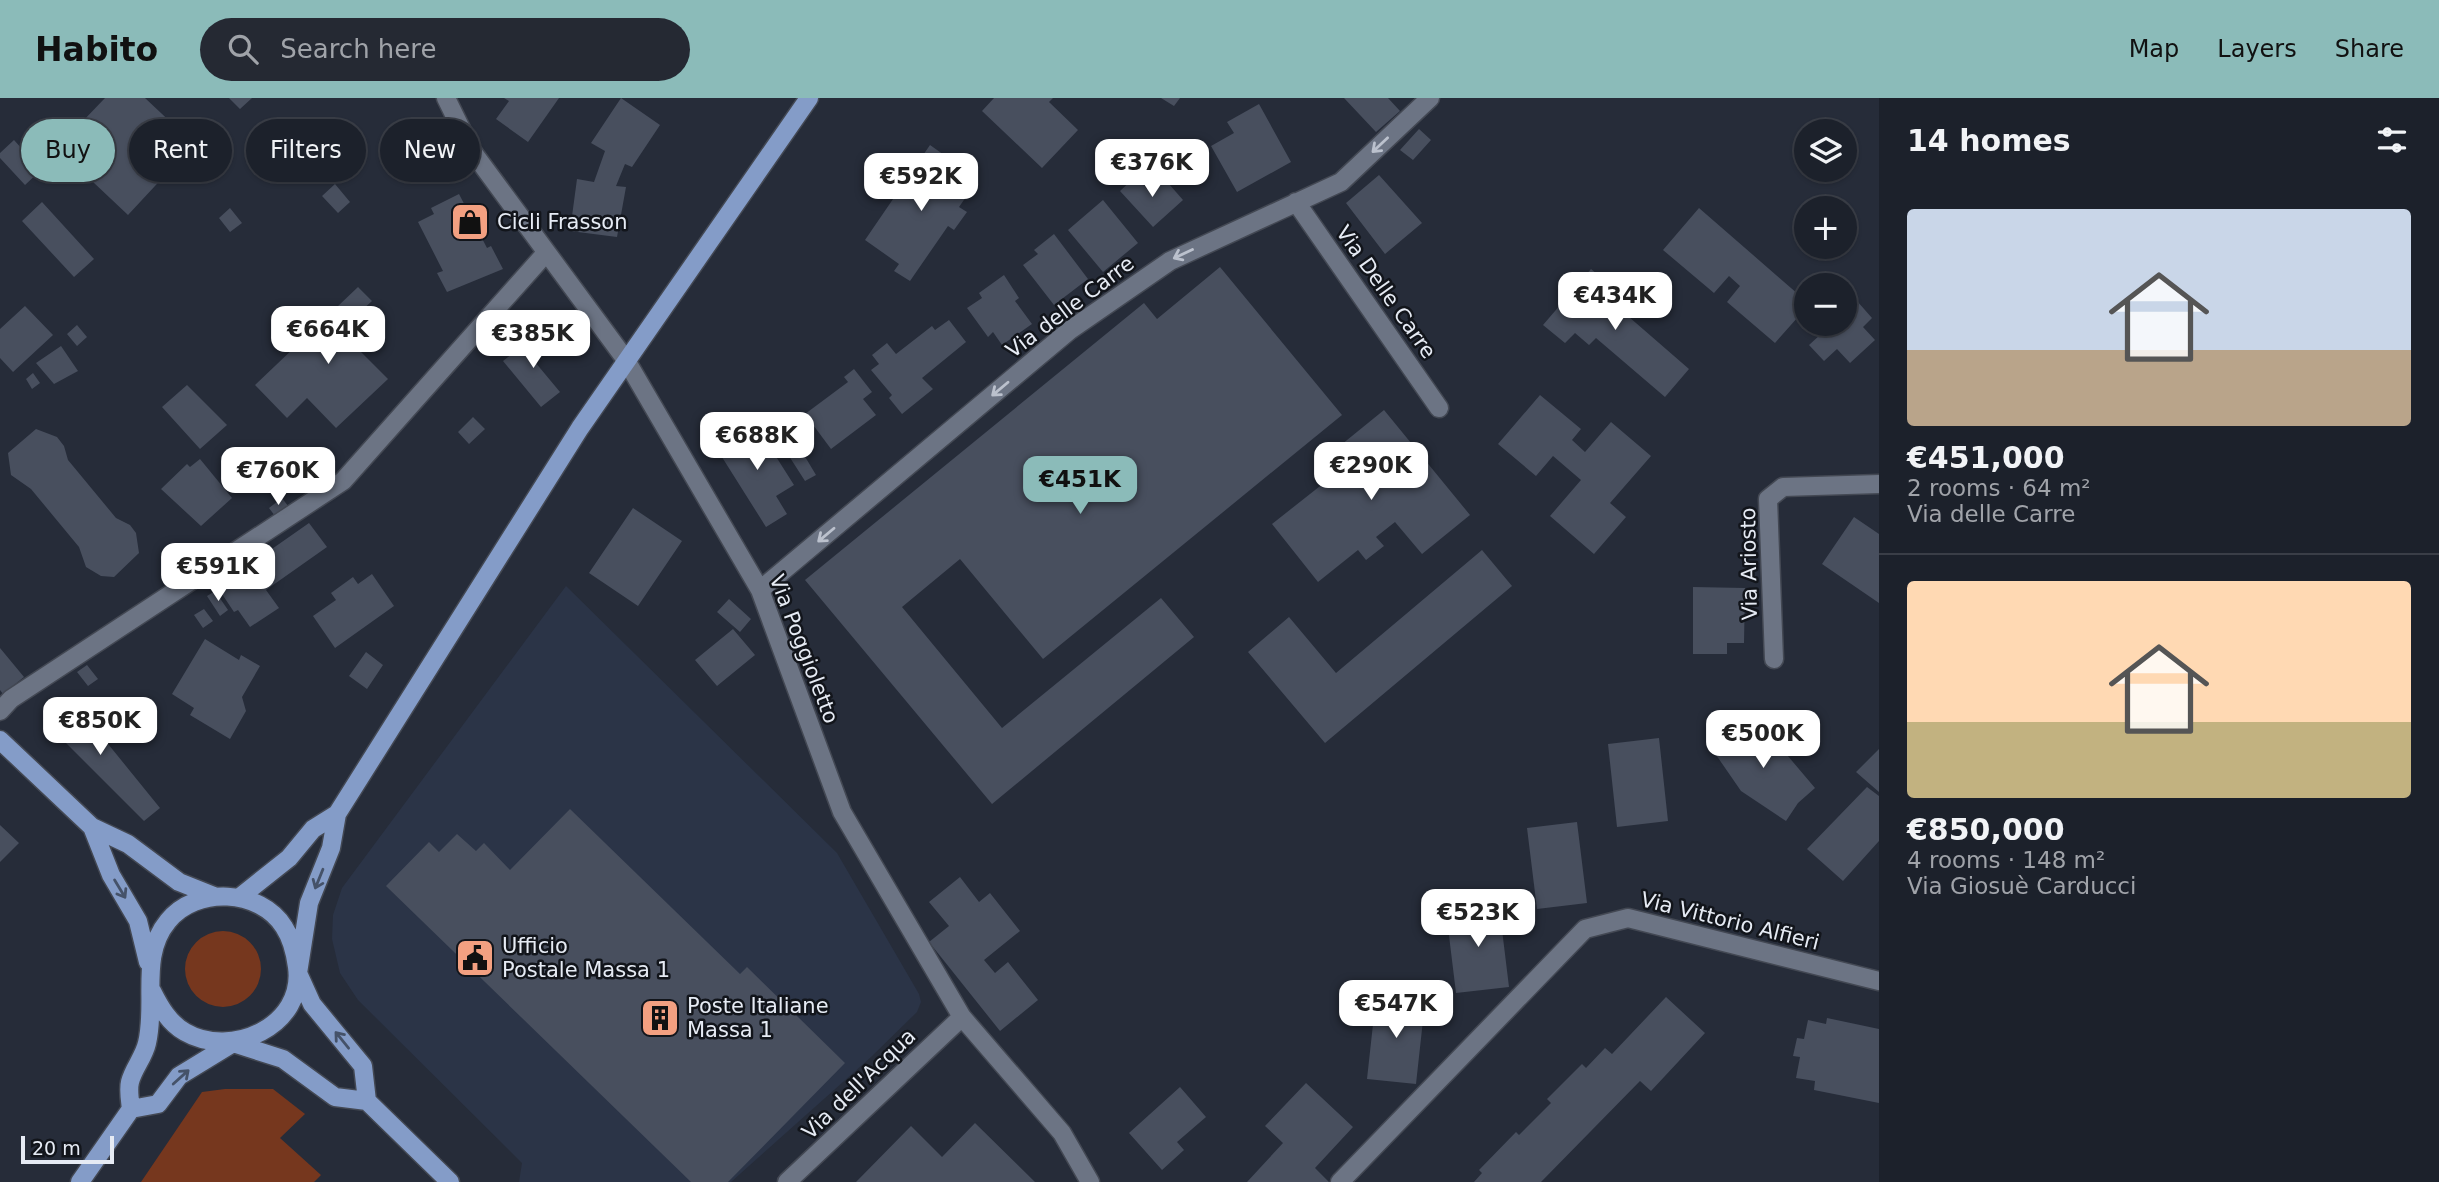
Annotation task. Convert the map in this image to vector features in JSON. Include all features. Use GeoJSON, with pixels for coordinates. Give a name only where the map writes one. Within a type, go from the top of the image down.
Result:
{"type":"FeatureCollection","features":[{"type":"Feature","properties":{"kind":"main road"},"geometry":{"type":"LineString","coordinates":[[131,1109],[158,1104],[179,1076],[233,1043],[258,1035],[278,1019],[292,998],[309,903],[331,848],[337,814],[580,428],[809,98]]}},
{"type":"Feature","properties":{"kind":"main road"},"geometry":{"type":"LineString","coordinates":[[0,740],[92,827],[128,844],[179,882],[214,896],[240,897],[264,907],[283,924],[294,947],[298,973],[312,1004],[363,1066],[367,1101]]}},
{"type":"Feature","properties":{"kind":"main road"},"geometry":{"type":"LineString","coordinates":[[240,897],[289,858],[313,829],[337,814]]}},
{"type":"Feature","properties":{"kind":"main road"},"geometry":{"type":"LineString","coordinates":[[80,1182],[131,1109],[129,1084],[147,1044],[152,991],[138,921],[111,874],[92,827]]}},
{"type":"Feature","properties":{"kind":"main road"},"geometry":{"type":"LineString","coordinates":[[149,966],[155,941],[169,919],[189,904],[214,896]]}},
{"type":"Feature","properties":{"kind":"main road"},"geometry":{"type":"LineString","coordinates":[[152,991],[164,1014],[183,1032],[207,1042],[233,1043],[283,1059],[335,1097],[367,1101],[450,1182]]}},
{"type":"Feature","properties":{"kind":"street","name":"Via Poggioletto"},"geometry":{"type":"LineString","coordinates":[[446,98],[472,151],[545,254],[626,360],[760,590],[842,812],[962,1017],[1062,1133],[1090,1182]]}},
{"type":"Feature","properties":{"kind":"street","name":"Via delle Carre"},"geometry":{"type":"LineString","coordinates":[[760,590],[1070,330],[1170,261],[1341,182],[1430,98]]}},
{"type":"Feature","properties":{"kind":"street","name":"Via Delle Carre"},"geometry":{"type":"LineString","coordinates":[[1296,202],[1439,408]]}},
{"type":"Feature","properties":{"kind":"street"},"geometry":{"type":"LineString","coordinates":[[0,710],[11,698],[343,481],[545,254]]}},
{"type":"Feature","properties":{"kind":"street","name":"Via Ariosto"},"geometry":{"type":"LineString","coordinates":[[1774,659],[1768,499],[1783,487],[1879,484]]}},
{"type":"Feature","properties":{"kind":"street","name":"Via Vittorio Alfieri"},"geometry":{"type":"LineString","coordinates":[[1340,1182],[1585,929],[1628,918],[1879,981]]}},
{"type":"Feature","properties":{"kind":"street","name":"Via dell'Acqua"},"geometry":{"type":"LineString","coordinates":[[788,1182],[962,1017]]}},
{"type":"Feature","properties":{"kind":"shaded area"},"geometry":{"type":"Polygon","coordinates":[[[566,586],[837,853],[919,994],[921,1002],[917,1012],[871,1057],[731,1182],[519,1182],[522,1163],[358,1000],[340,973],[332,939],[333,915],[342,888],[566,586]]]}},
{"type":"Feature","properties":{"kind":"shaded area"},"geometry":{"type":"Polygon","coordinates":[[[216,931],[230,931],[244,937],[255,948],[261,969],[258,984],[250,996],[230,1007],[216,1007],[202,1001],[191,990],[185,976],[185,962],[191,948],[202,937],[216,931]]]}},
{"type":"Feature","properties":{"kind":"shaded area"},"geometry":{"type":"Polygon","coordinates":[[[273,1089],[305,1114],[280,1138],[321,1175],[314,1182],[141,1182],[202,1092],[273,1089]]]}},
{"type":"Feature","properties":{"kind":"building"},"geometry":{"type":"Polygon","coordinates":[[[105,98],[145,98],[167,119],[129,119],[129,182],[159,182],[128,215],[93,182],[115,182],[115,119],[85,119],[105,98]]]}},
{"type":"Feature","properties":{"kind":"building"},"geometry":{"type":"Polygon","coordinates":[[[229,98],[252,98],[240,109],[229,98]]]}},
{"type":"Feature","properties":{"kind":"building"},"geometry":{"type":"Polygon","coordinates":[[[504,98],[559,98],[528,142],[496,119],[509,101],[504,98]]]}},
{"type":"Feature","properties":{"kind":"building"},"geometry":{"type":"Polygon","coordinates":[[[621,98],[660,125],[632,167],[625,164],[616,186],[626,187],[617,237],[570,231],[577,179],[594,182],[605,151],[591,143],[621,98]]]}},
{"type":"Feature","properties":{"kind":"building"},"geometry":{"type":"Polygon","coordinates":[[[994,98],[1053,98],[1049,102],[1078,130],[1042,168],[982,111],[994,98]]]}},
{"type":"Feature","properties":{"kind":"building"},"geometry":{"type":"Polygon","coordinates":[[[1161,98],[1180,98],[1174,106],[1161,98]]]}},
{"type":"Feature","properties":{"kind":"building"},"geometry":{"type":"Polygon","coordinates":[[[1344,98],[1388,98],[1400,111],[1376,132],[1344,98]]]}},
{"type":"Feature","properties":{"kind":"building"},"geometry":{"type":"Polygon","coordinates":[[[1259,104],[1291,162],[1237,192],[1211,146],[1234,133],[1227,122],[1259,104]]]}},
{"type":"Feature","properties":{"kind":"building"},"geometry":{"type":"Polygon","coordinates":[[[1419,129],[1431,140],[1413,160],[1400,150],[1419,129]]]}},
{"type":"Feature","properties":{"kind":"building"},"geometry":{"type":"Polygon","coordinates":[[[14,140],[21,148],[21,181],[0,158],[0,153],[14,140]]]}},
{"type":"Feature","properties":{"kind":"building"},"geometry":{"type":"Polygon","coordinates":[[[930,145],[954,162],[951,167],[975,184],[959,207],[967,212],[954,230],[948,226],[910,281],[894,271],[899,264],[865,240],[930,145]]]}},
{"type":"Feature","properties":{"kind":"building"},"geometry":{"type":"Polygon","coordinates":[[[1379,175],[1422,223],[1385,254],[1346,203],[1379,175]]]}},
{"type":"Feature","properties":{"kind":"building"},"geometry":{"type":"Polygon","coordinates":[[[1136,176],[1147,189],[1162,176],[1183,200],[1153,227],[1120,191],[1136,176]]]}},
{"type":"Feature","properties":{"kind":"building"},"geometry":{"type":"Polygon","coordinates":[[[335,184],[350,202],[338,213],[322,196],[335,184]]]}},
{"type":"Feature","properties":{"kind":"building"},"geometry":{"type":"Polygon","coordinates":[[[459,194],[487,248],[491,246],[503,269],[447,292],[437,273],[443,271],[418,222],[434,214],[431,208],[459,194]]]}},
{"type":"Feature","properties":{"kind":"building"},"geometry":{"type":"Polygon","coordinates":[[[1103,200],[1138,243],[1103,272],[1068,230],[1103,200]]]}},
{"type":"Feature","properties":{"kind":"building"},"geometry":{"type":"Polygon","coordinates":[[[42,202],[94,259],[74,277],[22,221],[42,202]]]}},
{"type":"Feature","properties":{"kind":"building"},"geometry":{"type":"Polygon","coordinates":[[[230,208],[242,223],[230,232],[219,218],[230,208]]]}},
{"type":"Feature","properties":{"kind":"building"},"geometry":{"type":"Polygon","coordinates":[[[1699,208],[1794,291],[1794,322],[1775,343],[1727,302],[1740,286],[1729,276],[1714,293],[1663,250],[1699,208]]]}},
{"type":"Feature","properties":{"kind":"building"},"geometry":{"type":"Polygon","coordinates":[[[1054,234],[1088,279],[1054,305],[1023,265],[1038,254],[1034,250],[1054,234]]]}},
{"type":"Feature","properties":{"kind":"building"},"geometry":{"type":"Polygon","coordinates":[[[1220,267],[1342,415],[1043,659],[960,559],[902,607],[1002,728],[1161,598],[1194,637],[992,804],[805,580],[1144,303],[1157,319],[1220,267]]]}},
{"type":"Feature","properties":{"kind":"building"},"geometry":{"type":"Polygon","coordinates":[[[1591,269],[1629,301],[1621,310],[1689,369],[1665,397],[1596,338],[1589,345],[1575,333],[1565,343],[1543,325],[1591,269]]]}},
{"type":"Feature","properties":{"kind":"building"},"geometry":{"type":"Polygon","coordinates":[[[1004,275],[1019,298],[1015,301],[1032,324],[1002,345],[993,332],[988,337],[967,308],[982,298],[979,293],[1004,275]]]}},
{"type":"Feature","properties":{"kind":"building"},"geometry":{"type":"Polygon","coordinates":[[[358,287],[372,301],[360,312],[378,330],[358,349],[388,379],[336,428],[307,398],[287,418],[255,385],[358,287]]]}},
{"type":"Feature","properties":{"kind":"building"},"geometry":{"type":"Polygon","coordinates":[[[1857,301],[1872,318],[1863,327],[1875,340],[1850,363],[1837,349],[1824,361],[1809,345],[1819,336],[1857,336],[1857,301]]]}},
{"type":"Feature","properties":{"kind":"building"},"geometry":{"type":"Polygon","coordinates":[[[25,306],[53,335],[13,372],[0,358],[0,329],[25,306]]]}},
{"type":"Feature","properties":{"kind":"building"},"geometry":{"type":"Polygon","coordinates":[[[949,320],[966,342],[922,378],[933,389],[902,414],[889,398],[892,395],[871,370],[879,364],[872,355],[887,343],[896,354],[932,326],[935,330],[949,320]]]}},
{"type":"Feature","properties":{"kind":"building"},"geometry":{"type":"Polygon","coordinates":[[[77,325],[87,337],[77,346],[67,334],[77,325]]]}},
{"type":"Feature","properties":{"kind":"building"},"geometry":{"type":"Polygon","coordinates":[[[537,334],[551,349],[535,362],[560,392],[541,407],[503,361],[537,334]]]}},
{"type":"Feature","properties":{"kind":"building"},"geometry":{"type":"Polygon","coordinates":[[[61,346],[78,371],[54,384],[36,363],[61,346]]]}},
{"type":"Feature","properties":{"kind":"building"},"geometry":{"type":"Polygon","coordinates":[[[854,369],[872,392],[863,399],[876,415],[831,449],[805,414],[848,382],[844,377],[854,369]]]}},
{"type":"Feature","properties":{"kind":"building"},"geometry":{"type":"Polygon","coordinates":[[[33,373],[40,383],[32,389],[26,379],[33,373]]]}},
{"type":"Feature","properties":{"kind":"building"},"geometry":{"type":"Polygon","coordinates":[[[187,385],[227,425],[200,449],[162,407],[187,385]]]}},
{"type":"Feature","properties":{"kind":"building"},"geometry":{"type":"Polygon","coordinates":[[[1540,395],[1581,429],[1572,440],[1585,452],[1611,422],[1651,456],[1610,503],[1626,517],[1594,554],[1550,516],[1581,480],[1553,456],[1536,476],[1498,444],[1540,395]]]}},
{"type":"Feature","properties":{"kind":"building"},"geometry":{"type":"Polygon","coordinates":[[[1384,410],[1470,515],[1422,554],[1395,522],[1376,537],[1384,546],[1366,560],[1358,550],[1318,582],[1272,524],[1348,464],[1336,449],[1384,410]]]}},
{"type":"Feature","properties":{"kind":"building"},"geometry":{"type":"Polygon","coordinates":[[[473,417],[485,429],[469,444],[458,432],[473,417]]]}},
{"type":"Feature","properties":{"kind":"building"},"geometry":{"type":"Polygon","coordinates":[[[754,422],[794,485],[776,496],[787,514],[766,527],[715,446],[754,422]]]}},
{"type":"Feature","properties":{"kind":"building"},"geometry":{"type":"Polygon","coordinates":[[[36,429],[57,437],[64,446],[68,460],[116,518],[130,525],[136,533],[139,553],[114,577],[101,576],[86,567],[79,547],[31,489],[11,475],[8,453],[36,429]]]}},
{"type":"Feature","properties":{"kind":"building"},"geometry":{"type":"Polygon","coordinates":[[[792,435],[816,475],[805,481],[780,442],[792,435]]]}},
{"type":"Feature","properties":{"kind":"building"},"geometry":{"type":"Polygon","coordinates":[[[200,459],[232,498],[201,526],[161,489],[187,464],[190,467],[200,459]]]}},
{"type":"Feature","properties":{"kind":"building"},"geometry":{"type":"Polygon","coordinates":[[[282,498],[288,506],[275,516],[269,508],[282,498]]]}},
{"type":"Feature","properties":{"kind":"building"},"geometry":{"type":"Polygon","coordinates":[[[633,508],[682,541],[638,606],[589,573],[633,508]]]}},
{"type":"Feature","properties":{"kind":"building"},"geometry":{"type":"Polygon","coordinates":[[[1854,517],[1879,534],[1879,603],[1822,564],[1854,517]]]}},
{"type":"Feature","properties":{"kind":"building"},"geometry":{"type":"Polygon","coordinates":[[[309,523],[327,547],[266,590],[279,608],[250,627],[238,610],[234,612],[220,591],[231,584],[228,579],[246,567],[243,562],[256,553],[259,558],[309,523]]]}},
{"type":"Feature","properties":{"kind":"building"},"geometry":{"type":"Polygon","coordinates":[[[1482,550],[1512,586],[1325,743],[1248,652],[1289,617],[1336,673],[1482,550]]]}},
{"type":"Feature","properties":{"kind":"building"},"geometry":{"type":"Polygon","coordinates":[[[372,574],[394,606],[335,648],[313,616],[336,600],[331,593],[353,577],[358,584],[372,574]]]}},
{"type":"Feature","properties":{"kind":"building"},"geometry":{"type":"Polygon","coordinates":[[[1693,587],[1745,588],[1744,643],[1727,643],[1727,654],[1693,654],[1693,587]]]}},
{"type":"Feature","properties":{"kind":"building"},"geometry":{"type":"Polygon","coordinates":[[[215,591],[228,610],[220,616],[207,596],[215,591]]]}},
{"type":"Feature","properties":{"kind":"building"},"geometry":{"type":"Polygon","coordinates":[[[729,599],[751,619],[740,632],[717,612],[729,599]]]}},
{"type":"Feature","properties":{"kind":"building"},"geometry":{"type":"Polygon","coordinates":[[[204,609],[213,621],[203,628],[194,615],[204,609]]]}},
{"type":"Feature","properties":{"kind":"building"},"geometry":{"type":"Polygon","coordinates":[[[733,629],[755,655],[717,686],[695,660],[733,629]]]}},
{"type":"Feature","properties":{"kind":"building"},"geometry":{"type":"Polygon","coordinates":[[[205,639],[239,660],[241,655],[260,666],[242,697],[246,711],[230,739],[190,715],[194,708],[172,694],[205,639]]]}},
{"type":"Feature","properties":{"kind":"building"},"geometry":{"type":"Polygon","coordinates":[[[0,648],[24,677],[3,694],[0,690],[0,648]]]}},
{"type":"Feature","properties":{"kind":"building"},"geometry":{"type":"Polygon","coordinates":[[[366,652],[383,665],[367,689],[349,676],[366,652]]]}},
{"type":"Feature","properties":{"kind":"building"},"geometry":{"type":"Polygon","coordinates":[[[87,665],[98,679],[88,686],[77,672],[87,665]]]}},
{"type":"Feature","properties":{"kind":"building"},"geometry":{"type":"Polygon","coordinates":[[[70,697],[160,808],[144,821],[43,720],[70,697]]]}},
{"type":"Feature","properties":{"kind":"building"},"geometry":{"type":"Polygon","coordinates":[[[1744,717],[1771,736],[1815,788],[1798,803],[1786,821],[1741,791],[1712,749],[1732,737],[1744,717]]]}},
{"type":"Feature","properties":{"kind":"building"},"geometry":{"type":"Polygon","coordinates":[[[1659,738],[1668,821],[1617,827],[1608,744],[1659,738]]]}},
{"type":"Feature","properties":{"kind":"building"},"geometry":{"type":"Polygon","coordinates":[[[1879,749],[1879,792],[1856,772],[1879,749]]]}},
{"type":"Feature","properties":{"kind":"building"},"geometry":{"type":"Polygon","coordinates":[[[1867,787],[1879,796],[1879,841],[1843,881],[1807,849],[1867,787]]]}},
{"type":"Feature","properties":{"kind":"building","name":"Poste Italiane Massa 1"},"geometry":{"type":"Polygon","coordinates":[[[570,809],[740,974],[747,967],[845,1063],[728,1182],[691,1182],[386,886],[429,842],[439,852],[457,834],[476,851],[484,843],[510,870],[570,809]]]}},
{"type":"Feature","properties":{"kind":"building"},"geometry":{"type":"Polygon","coordinates":[[[1577,822],[1587,903],[1537,909],[1527,828],[1577,822]]]}},
{"type":"Feature","properties":{"kind":"building"},"geometry":{"type":"Polygon","coordinates":[[[0,825],[19,843],[0,862],[0,825]]]}},
{"type":"Feature","properties":{"kind":"building"},"geometry":{"type":"Polygon","coordinates":[[[960,877],[979,902],[990,893],[1020,931],[984,960],[995,973],[1008,962],[1038,1000],[1000,1031],[929,942],[949,926],[929,902],[960,877]]]}},
{"type":"Feature","properties":{"kind":"building"},"geometry":{"type":"Polygon","coordinates":[[[1499,905],[1509,987],[1456,993],[1446,911],[1499,905]]]}},
{"type":"Feature","properties":{"kind":"building"},"geometry":{"type":"Polygon","coordinates":[[[1376,997],[1425,1002],[1416,1084],[1367,1079],[1376,997]]]}},
{"type":"Feature","properties":{"kind":"building"},"geometry":{"type":"Polygon","coordinates":[[[1666,997],[1705,1033],[1651,1091],[1640,1081],[1541,1182],[1474,1182],[1482,1173],[1479,1170],[1516,1132],[1519,1135],[1551,1103],[1547,1099],[1582,1064],[1586,1068],[1605,1048],[1612,1054],[1666,997]]]}},
{"type":"Feature","properties":{"kind":"building"},"geometry":{"type":"Polygon","coordinates":[[[1827,1018],[1879,1029],[1879,1103],[1814,1090],[1815,1081],[1796,1078],[1800,1057],[1793,1056],[1797,1038],[1804,1039],[1808,1020],[1826,1024],[1827,1018]]]}},
{"type":"Feature","properties":{"kind":"building"},"geometry":{"type":"Polygon","coordinates":[[[1306,1083],[1353,1127],[1315,1168],[1329,1182],[1247,1182],[1283,1143],[1265,1126],[1306,1083]]]}},
{"type":"Feature","properties":{"kind":"building"},"geometry":{"type":"Polygon","coordinates":[[[1180,1087],[1206,1117],[1177,1142],[1184,1150],[1162,1170],[1129,1133],[1180,1087]]]}},
{"type":"Feature","properties":{"kind":"building"},"geometry":{"type":"Polygon","coordinates":[[[975,1123],[1035,1182],[856,1182],[911,1126],[942,1157],[975,1123]]]}},
{"type":"Feature","properties":{"kind":"place","name":"Cicli Frasson"},"geometry":{"type":"Point","coordinates":[470,222]}},
{"type":"Feature","properties":{"kind":"place","name":"Ufficio Postale Massa 1"},"geometry":{"type":"Point","coordinates":[475,958]}},
{"type":"Feature","properties":{"kind":"place","name":"Poste Italiane Massa 1"},"geometry":{"type":"Point","coordinates":[660,1018]}}]}
